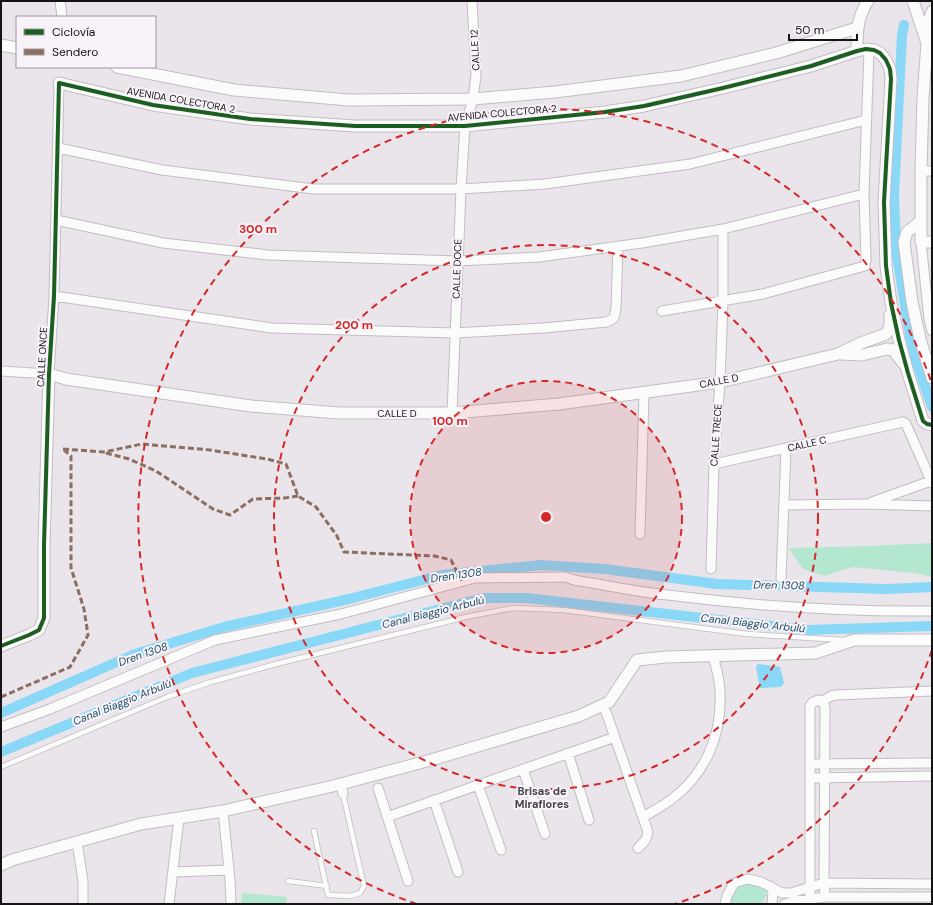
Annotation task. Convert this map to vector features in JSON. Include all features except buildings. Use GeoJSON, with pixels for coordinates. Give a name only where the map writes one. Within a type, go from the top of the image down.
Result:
{"type":"FeatureCollection","features":[{"type":"Feature","properties":{"kind":"street"},"geometry":{"type":"LineString","coordinates":[[60,1],[62,16]]}},
{"type":"Feature","properties":{"kind":"street","name":"CALLE 12"},"geometry":{"type":"LineString","coordinates":[[465,126],[476,75],[472,1]]}},
{"type":"Feature","properties":{"kind":"street"},"geometry":{"type":"LineString","coordinates":[[858,51],[857,28],[860,15],[868,1]]}},
{"type":"Feature","properties":{"kind":"street"},"geometry":{"type":"LineString","coordinates":[[912,1],[930,43]]}},
{"type":"Feature","properties":{"kind":"street"},"geometry":{"type":"LineString","coordinates":[[932,10],[928,18],[930,43],[926,171],[921,221],[927,242],[930,319],[932,331]]}},
{"type":"Feature","properties":{"kind":"street","name":"AVENIDA COLECTORA 2"},"geometry":{"type":"LineString","coordinates":[[121,68],[234,90],[349,100],[472,99],[555,92],[681,76],[776,53],[857,28]]}},
{"type":"Feature","properties":{"kind":"street"},"geometry":{"type":"LineString","coordinates":[[1,45],[16,48]]}},
{"type":"Feature","properties":{"kind":"street"},"geometry":{"type":"LineString","coordinates":[[662,311],[763,294],[865,266],[864,194],[869,50],[880,53],[886,60],[890,69],[891,79],[884,202],[886,266],[891,302],[899,340],[923,421],[932,425]]}},
{"type":"Feature","properties":{"kind":"street","name":"AVENIDA COLECTORA 2"},"geometry":{"type":"LineString","coordinates":[[59,83],[154,105],[250,119],[350,126],[465,126],[605,112],[644,106],[745,83],[811,66],[858,51],[869,50]]}},
{"type":"Feature","properties":{"kind":"street","name":"CALLE ONCE"},"geometry":{"type":"LineString","coordinates":[[1,646],[39,630],[44,618],[44,545],[49,374],[54,296],[59,83]]}},
{"type":"Feature","properties":{"kind":"street"},"geometry":{"type":"LineString","coordinates":[[58,148],[162,170],[314,189],[461,189],[545,184],[690,164],[866,120]]}},
{"type":"Feature","properties":{"kind":"street","name":"CALLE DOCE"},"geometry":{"type":"LineString","coordinates":[[452,413],[465,126]]}},
{"type":"Feature","properties":{"kind":"street"},"geometry":{"type":"LineString","coordinates":[[56,220],[163,243],[268,255],[458,261],[539,256],[618,246],[723,229],[864,194]]}},
{"type":"Feature","properties":{"kind":"street"},"geometry":{"type":"LineString","coordinates":[[921,221],[907,232],[904,242],[912,302],[920,339],[932,378]]}},
{"type":"Feature","properties":{"kind":"street","name":"CALLE TRECE"},"geometry":{"type":"LineString","coordinates":[[711,569],[714,464],[720,382],[723,301],[723,229]]}},
{"type":"Feature","properties":{"kind":"street"},"geometry":{"type":"LineString","coordinates":[[54,296],[272,328],[455,333],[543,328],[607,322],[614,318],[616,309],[618,246]]}},
{"type":"Feature","properties":{"kind":"street","name":"CALLE D"},"geometry":{"type":"LineString","coordinates":[[1,371],[49,374],[66,379],[251,406],[339,412],[452,413],[559,404],[720,382],[838,354],[860,343],[886,334],[890,327],[891,302]]}},
{"type":"Feature","properties":{"kind":"street","name":"CALLE D"},"geometry":{"type":"LineString","coordinates":[[838,354],[862,354],[887,349],[893,350],[908,373]]}},
{"type":"Feature","properties":{"kind":"street"},"geometry":{"type":"LineString","coordinates":[[640,534],[644,392]]}},
{"type":"Feature","properties":{"kind":"street","name":"CALLE C"},"geometry":{"type":"LineString","coordinates":[[714,464],[903,422],[906,424],[932,482]]}},
{"type":"Feature","properties":{"kind":"street"},"geometry":{"type":"LineString","coordinates":[[781,578],[786,449]]}},
{"type":"Feature","properties":{"kind":"street"},"geometry":{"type":"LineString","coordinates":[[865,504],[932,482]]}},
{"type":"Feature","properties":{"kind":"street"},"geometry":{"type":"LineString","coordinates":[[911,488],[909,497],[914,505]]}},
{"type":"Feature","properties":{"kind":"street"},"geometry":{"type":"LineString","coordinates":[[784,505],[865,504],[932,506]]}},
{"type":"Feature","properties":{"kind":"street"},"geometry":{"type":"LineString","coordinates":[[1,727],[50,709],[215,640],[341,614],[476,578],[566,577],[574,580],[666,595],[780,606],[889,612],[932,612]]}},
{"type":"Feature","properties":{"kind":"street"},"geometry":{"type":"LineString","coordinates":[[1,865],[12,860],[141,824],[223,811],[342,789],[431,760],[579,716],[609,702],[637,660],[666,657],[815,653],[854,640],[932,640]]}},
{"type":"Feature","properties":{"kind":"street"},"geometry":{"type":"LineString","coordinates":[[643,817],[671,800],[682,791],[701,770],[712,748],[718,729],[720,711],[720,690],[713,656]]}},
{"type":"Feature","properties":{"kind":"street"},"geometry":{"type":"LineString","coordinates":[[810,899],[810,706],[818,700],[824,701],[831,696],[836,695],[932,691]]}},
{"type":"Feature","properties":{"kind":"street"},"geometry":{"type":"LineString","coordinates":[[824,701],[825,897]]}},
{"type":"Feature","properties":{"kind":"street"},"geometry":{"type":"LineString","coordinates":[[606,712],[648,832],[644,843],[638,848]]}},
{"type":"Feature","properties":{"kind":"street"},"geometry":{"type":"LineString","coordinates":[[387,817],[615,737]]}},
{"type":"Feature","properties":{"kind":"street"},"geometry":{"type":"LineString","coordinates":[[568,753],[589,820]]}},
{"type":"Feature","properties":{"kind":"street"},"geometry":{"type":"LineString","coordinates":[[811,764],[932,763]]}},
{"type":"Feature","properties":{"kind":"street"},"geometry":{"type":"LineString","coordinates":[[523,769],[545,834]]}},
{"type":"Feature","properties":{"kind":"street"},"geometry":{"type":"LineString","coordinates":[[811,778],[932,776]]}},
{"type":"Feature","properties":{"kind":"street"},"geometry":{"type":"LineString","coordinates":[[478,785],[500,850]]}},
{"type":"Feature","properties":{"kind":"street"},"geometry":{"type":"LineString","coordinates":[[378,788],[408,881]]}},
{"type":"Feature","properties":{"kind":"street"},"geometry":{"type":"LineString","coordinates":[[434,800],[458,872]]}},
{"type":"Feature","properties":{"kind":"street"},"geometry":{"type":"LineString","coordinates":[[223,811],[231,904]]}},
{"type":"Feature","properties":{"kind":"street"},"geometry":{"type":"LineString","coordinates":[[169,904],[179,818]]}},
{"type":"Feature","properties":{"kind":"street"},"geometry":{"type":"LineString","coordinates":[[77,842],[83,881],[84,904]]}},
{"type":"Feature","properties":{"kind":"street"},"geometry":{"type":"LineString","coordinates":[[173,872],[229,870]]}},
{"type":"Feature","properties":{"kind":"street"},"geometry":{"type":"LineString","coordinates":[[725,904],[730,888],[737,882],[748,879],[770,886],[782,894],[791,893],[824,883],[932,884]]}},
{"type":"Feature","properties":{"kind":"street"},"geometry":{"type":"LineString","coordinates":[[770,886],[774,898],[772,904]]}},
{"type":"Feature","properties":{"kind":"street"},"geometry":{"type":"LineString","coordinates":[[785,904],[825,897],[932,897]]}},
{"type":"Feature","properties":{"kind":"lane"},"geometry":{"type":"LineString","coordinates":[[1,767],[167,697],[211,682],[280,663],[466,617],[513,608],[563,610],[747,634],[854,640]]}},
{"type":"Feature","properties":{"kind":"lane"},"geometry":{"type":"LineString","coordinates":[[314,830],[328,896],[350,896],[360,893],[364,886],[342,789]]}},
{"type":"Feature","properties":{"kind":"lane"},"geometry":{"type":"LineString","coordinates":[[288,881],[326,886]]}},
{"type":"Feature","properties":{"kind":"green space"},"geometry":{"type":"Polygon","coordinates":[[[932,543],[932,577],[914,573],[853,567],[824,576],[803,569],[789,548],[869,546],[932,543]]]}},
{"type":"Feature","properties":{"kind":"green space"},"geometry":{"type":"Polygon","coordinates":[[[745,884],[756,884],[765,889],[767,895],[761,904],[730,904],[730,898],[734,892],[745,884]]]}},
{"type":"Feature","properties":{"kind":"green space"},"geometry":{"type":"Polygon","coordinates":[[[242,893],[287,897],[286,904],[241,904],[242,893]]]}},
{"type":"Feature","properties":{"kind":"water"},"geometry":{"type":"Polygon","coordinates":[[[759,664],[780,667],[784,683],[781,687],[760,688],[756,668],[759,664]]]}},
{"type":"Feature","properties":{"kind":"waterway"},"geometry":{"type":"LineString","coordinates":[[904,25],[902,35],[894,196],[896,250],[910,336],[917,363],[932,407]]}},
{"type":"Feature","properties":{"kind":"waterway","name":"Dren 1308"},"geometry":{"type":"LineString","coordinates":[[1,713],[135,654],[224,627],[349,599],[442,575],[541,565],[605,569],[717,584],[887,589],[932,587]]}},
{"type":"Feature","properties":{"kind":"waterway","name":"Canal Biaggio Arbulú"},"geometry":{"type":"LineString","coordinates":[[1,752],[192,673],[483,598],[527,598],[808,630],[932,626]]}},
{"type":"Feature","properties":{"kind":"marked path"},"geometry":{"type":"LineString","coordinates":[[63,449],[104,452],[142,444],[210,450],[267,459],[286,464],[298,496],[316,507],[337,536],[344,552],[435,556],[451,560],[462,582]]}},
{"type":"Feature","properties":{"kind":"marked path"},"geometry":{"type":"LineString","coordinates":[[1,697],[70,667],[88,635],[84,609],[71,568],[71,456],[63,449]]}},
{"type":"Feature","properties":{"kind":"marked path"},"geometry":{"type":"LineString","coordinates":[[106,453],[129,459],[156,471],[213,509],[230,515],[253,499],[298,496]]}},
{"type":"Feature","properties":{"kind":"cycle path"},"geometry":{"type":"LineString","coordinates":[[1,646],[39,630],[44,618],[44,545],[49,374],[54,296],[59,83],[153,105],[250,119],[355,126],[465,126],[605,112],[644,106],[811,66],[857,51],[866,49],[874,50],[880,53],[886,60],[890,69],[891,79],[884,202],[886,266],[891,303],[899,340],[923,421],[932,425]]}},
{"type":"Feature","properties":{"kind":"district","name":"Brisas de Miraflores"},"geometry":{"type":"Point","coordinates":[542,797]}}]}
